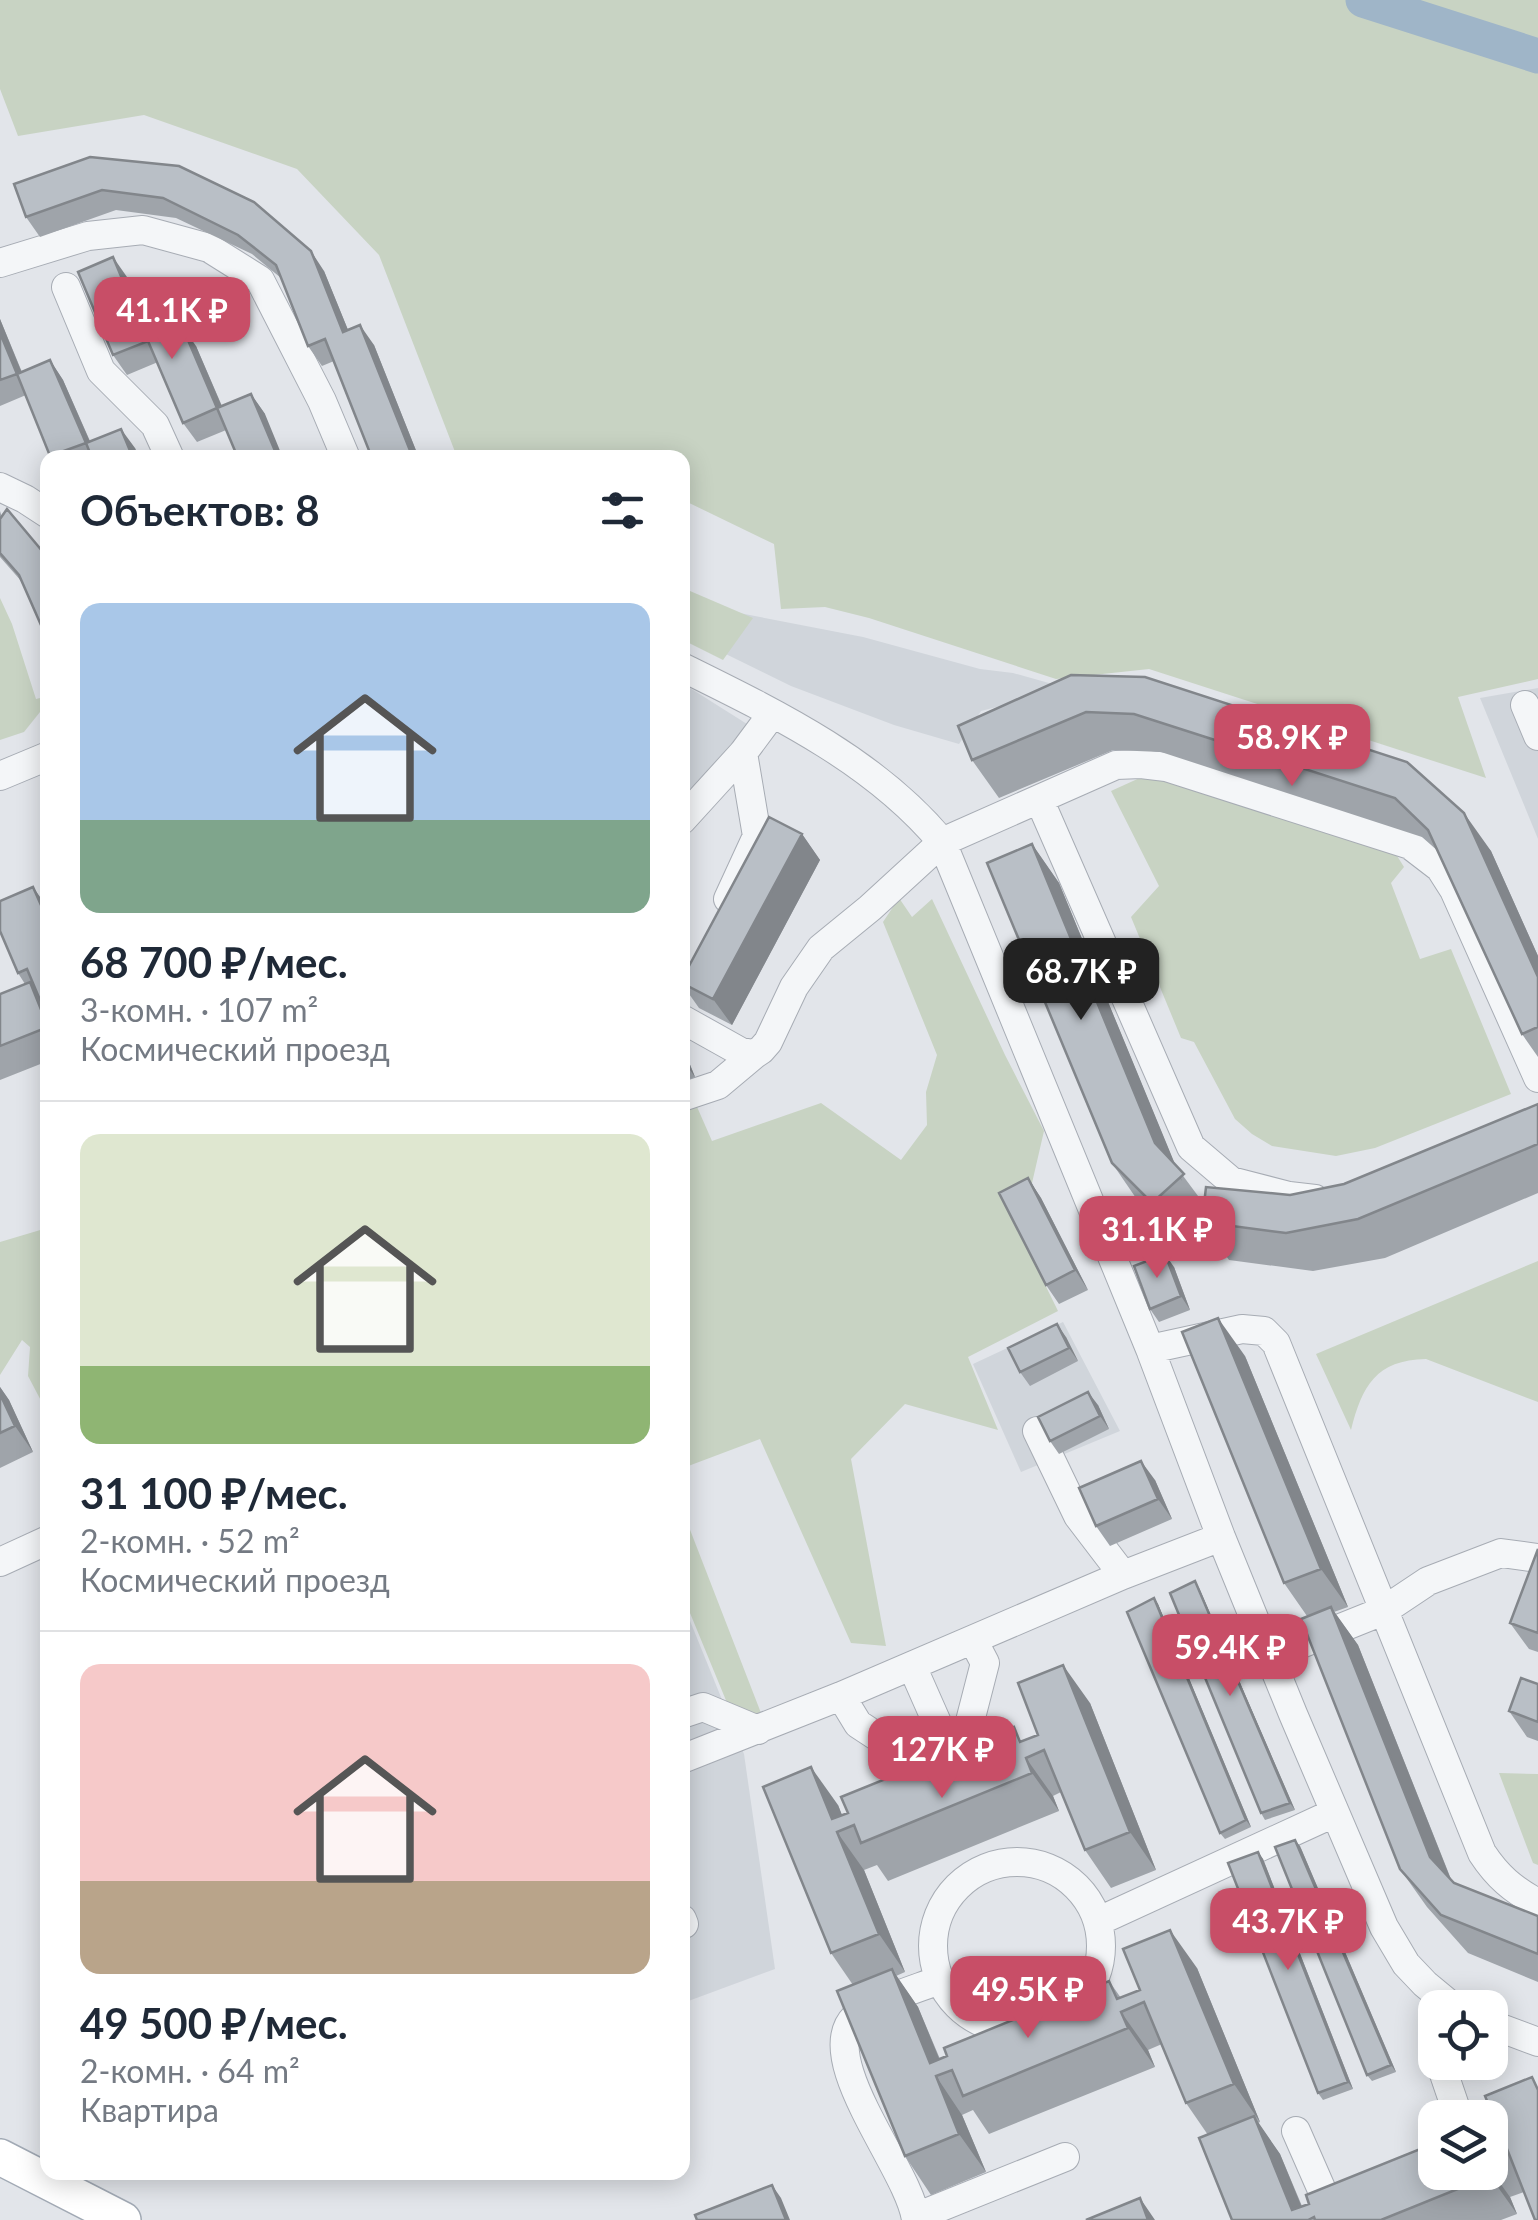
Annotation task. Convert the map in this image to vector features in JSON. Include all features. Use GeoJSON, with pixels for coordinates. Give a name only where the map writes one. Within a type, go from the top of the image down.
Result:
{"type":"FeatureCollection","features":[{"type":"Feature","properties":{"kind":"main road"},"geometry":{"type":"LineString","coordinates":[[0,2158],[40,2178]]}},
{"type":"Feature","properties":{"kind":"main road"},"geometry":{"type":"LineString","coordinates":[[44,2180],[123,2220]]}},
{"type":"Feature","properties":{"kind":"street"},"geometry":{"type":"LineString","coordinates":[[0,262],[88,236],[143,230],[210,248],[260,280],[343,450]]}},
{"type":"Feature","properties":{"kind":"street"},"geometry":{"type":"LineString","coordinates":[[66,288],[101,371],[156,425],[167,450]]}},
{"type":"Feature","properties":{"kind":"street"},"geometry":{"type":"LineString","coordinates":[[0,486],[40,509]]}},
{"type":"Feature","properties":{"kind":"street"},"geometry":{"type":"LineString","coordinates":[[690,671],[824,744],[878,780],[926,822],[942,842],[1334,1812],[1384,1927],[1406,1964],[1432,1990]]}},
{"type":"Feature","properties":{"kind":"street"},"geometry":{"type":"LineString","coordinates":[[1525,705],[1538,736]]}},
{"type":"Feature","properties":{"kind":"street"},"geometry":{"type":"LineString","coordinates":[[690,811],[772,714]]}},
{"type":"Feature","properties":{"kind":"street"},"geometry":{"type":"LineString","coordinates":[[720,919],[756,836],[743,753]]}},
{"type":"Feature","properties":{"kind":"street"},"geometry":{"type":"LineString","coordinates":[[0,776],[40,759]]}},
{"type":"Feature","properties":{"kind":"street"},"geometry":{"type":"LineString","coordinates":[[690,1094],[718,1084],[766,1044],[794,987],[821,948],[942,842],[1116,765],[1166,767],[1410,844],[1440,868],[1454,890],[1538,1078]]}},
{"type":"Feature","properties":{"kind":"street"},"geometry":{"type":"LineString","coordinates":[[1039,798],[1191,1147],[1231,1181],[1289,1196],[1339,1201]]}},
{"type":"Feature","properties":{"kind":"street"},"geometry":{"type":"LineString","coordinates":[[690,1024],[736,1050],[754,1054]]}},
{"type":"Feature","properties":{"kind":"street"},"geometry":{"type":"LineString","coordinates":[[1150,1349],[1242,1329],[1264,1331],[1276,1343],[1482,1852],[1494,1872],[1511,1888],[1538,1903]]}},
{"type":"Feature","properties":{"kind":"street"},"geometry":{"type":"LineString","coordinates":[[1037,1432],[1078,1516],[1123,1574]]}},
{"type":"Feature","properties":{"kind":"street"},"geometry":{"type":"LineString","coordinates":[[690,1756],[841,1696],[1123,1574],[1222,1537]]}},
{"type":"Feature","properties":{"kind":"street"},"geometry":{"type":"LineString","coordinates":[[0,1562],[40,1544]]}},
{"type":"Feature","properties":{"kind":"street"},"geometry":{"type":"LineString","coordinates":[[1271,1656],[1384,1611],[1428,1581],[1501,1554],[1538,1558]]}},
{"type":"Feature","properties":{"kind":"street"},"geometry":{"type":"LineString","coordinates":[[841,1696],[858,1724],[890,1745],[916,1749],[946,1743],[968,1729],[979,1694],[985,1663],[973,1640]]}},
{"type":"Feature","properties":{"kind":"street"},"geometry":{"type":"LineString","coordinates":[[912,1666],[946,1743]]}},
{"type":"Feature","properties":{"kind":"street"},"geometry":{"type":"LineString","coordinates":[[690,1711],[703,1707],[758,1730]]}},
{"type":"Feature","properties":{"kind":"street"},"geometry":{"type":"LineString","coordinates":[[1098,1921],[1334,1812]]}},
{"type":"Feature","properties":{"kind":"street"},"geometry":{"type":"LineString","coordinates":[[1014,1860],[1042,1864],[1067,1876],[1086,1896],[1098,1921],[1102,1949],[1096,1976],[1082,2001],[1060,2019],[1033,2029],[1004,2030],[978,2021],[955,2004],[939,1980],[932,1953],[934,1926],[945,1900],[964,1880],[987,1866],[1014,1860]]}},
{"type":"Feature","properties":{"kind":"street"},"geometry":{"type":"LineString","coordinates":[[939,1980],[862,2011],[850,2022],[843,2039],[850,2075],[903,2183],[916,2219],[1065,2157]]}},
{"type":"Feature","properties":{"kind":"street"},"geometry":{"type":"LineString","coordinates":[[1508,2031],[1538,2042]]}},
{"type":"Feature","properties":{"kind":"street"},"geometry":{"type":"LineString","coordinates":[[1296,2132],[1328,2204],[1364,2188]]}},
{"type":"Feature","properties":{"kind":"shaded area"},"geometry":{"type":"Polygon","coordinates":[[[690,604],[863,637],[1056,685],[1036,697],[981,711],[959,744],[894,725],[791,686],[690,636],[690,604]]]}},
{"type":"Feature","properties":{"kind":"shaded area"},"geometry":{"type":"Polygon","coordinates":[[[690,688],[747,724],[707,782],[690,788],[690,688]]]}},
{"type":"Feature","properties":{"kind":"shaded area"},"geometry":{"type":"Polygon","coordinates":[[[1538,688],[1538,839],[1480,698],[1538,688]]]}},
{"type":"Feature","properties":{"kind":"shaded area"},"geometry":{"type":"Polygon","coordinates":[[[1063,1322],[1120,1431],[1021,1472],[973,1364],[1063,1322]]]}},
{"type":"Feature","properties":{"kind":"shaded area"},"geometry":{"type":"Polygon","coordinates":[[[690,1621],[744,1754],[775,1969],[690,2000],[690,1621]]]}},
{"type":"Feature","properties":{"kind":"green space"},"geometry":{"type":"Polygon","coordinates":[[[0,0],[1538,0],[1538,679],[1458,697],[1486,778],[1149,669],[1056,679],[869,618],[825,607],[781,609],[774,544],[690,503],[690,450],[454,450],[379,255],[297,169],[144,115],[18,136],[0,89],[0,0]]]}},
{"type":"Feature","properties":{"kind":"green space"},"geometry":{"type":"Polygon","coordinates":[[[690,591],[753,618],[723,660],[690,644],[690,591]]]}},
{"type":"Feature","properties":{"kind":"green space"},"geometry":{"type":"Polygon","coordinates":[[[0,598],[36,699],[40,698],[40,712],[24,732],[0,740],[0,598]]]}},
{"type":"Feature","properties":{"kind":"green space"},"geometry":{"type":"Polygon","coordinates":[[[1144,776],[1185,781],[1394,851],[1404,867],[1391,883],[1420,959],[1451,949],[1511,1094],[1375,1148],[1336,1156],[1272,1146],[1252,1134],[1235,1119],[1194,1042],[1181,1038],[1131,917],[1159,886],[1111,791],[1144,776]]]}},
{"type":"Feature","properties":{"kind":"green space"},"geometry":{"type":"Polygon","coordinates":[[[899,898],[912,917],[932,899],[1044,1131],[1032,1183],[1001,1195],[1058,1311],[968,1357],[998,1430],[905,1404],[851,1459],[886,1646],[851,1643],[760,1439],[690,1465],[690,1101],[694,1100],[712,1141],[821,1103],[901,1160],[927,1125],[926,1092],[937,1055],[883,922],[899,898]]]}},
{"type":"Feature","properties":{"kind":"green space"},"geometry":{"type":"Polygon","coordinates":[[[40,1230],[40,1399],[28,1376],[30,1347],[22,1340],[0,1375],[0,1242],[40,1230]]]}},
{"type":"Feature","properties":{"kind":"green space"},"geometry":{"type":"Polygon","coordinates":[[[1538,1261],[1538,1402],[1426,1359],[1409,1361],[1395,1364],[1374,1378],[1360,1400],[1351,1430],[1316,1354],[1538,1261]]]}},
{"type":"Feature","properties":{"kind":"green space"},"geometry":{"type":"Polygon","coordinates":[[[690,1530],[761,1713],[732,1715],[690,1613],[690,1530]]]}},
{"type":"Feature","properties":{"kind":"green space"},"geometry":{"type":"Polygon","coordinates":[[[1499,1773],[1538,1774],[1538,1865],[1533,1863],[1499,1773]]]}},
{"type":"Feature","properties":{"kind":"building"},"geometry":{"type":"Polygon","coordinates":[[[90,157],[179,166],[254,202],[311,251],[343,332],[360,325],[410,450],[369,450],[325,339],[308,346],[276,265],[238,235],[163,198],[102,190],[26,217],[14,184],[90,157]]]}},
{"type":"Feature","properties":{"kind":"building"},"geometry":{"type":"Polygon","coordinates":[[[113,257],[148,341],[113,355],[78,272],[113,257]]]}},
{"type":"Feature","properties":{"kind":"building"},"geometry":{"type":"Polygon","coordinates":[[[182,326],[217,408],[183,423],[148,341],[182,326]]]}},
{"type":"Feature","properties":{"kind":"building"},"geometry":{"type":"Polygon","coordinates":[[[0,333],[17,374],[0,380],[0,333]]]}},
{"type":"Feature","properties":{"kind":"building"},"geometry":{"type":"Polygon","coordinates":[[[50,360],[86,443],[67,450],[48,450],[17,374],[50,360]]]}},
{"type":"Feature","properties":{"kind":"building"},"geometry":{"type":"Polygon","coordinates":[[[251,394],[275,450],[235,450],[217,408],[251,394]]]}},
{"type":"Feature","properties":{"kind":"building"},"geometry":{"type":"Polygon","coordinates":[[[121,429],[130,450],[89,450],[86,443],[121,429]]]}},
{"type":"Feature","properties":{"kind":"building"},"geometry":{"type":"Polygon","coordinates":[[[7,509],[40,548],[40,623],[19,575],[0,553],[0,519],[7,509]]]}},
{"type":"Feature","properties":{"kind":"building"},"geometry":{"type":"Polygon","coordinates":[[[1071,675],[1145,677],[1407,762],[1464,813],[1538,977],[1538,1027],[1522,1034],[1428,830],[1395,798],[1134,714],[1086,712],[972,760],[958,726],[1071,675]]]}},
{"type":"Feature","properties":{"kind":"building"},"geometry":{"type":"Polygon","coordinates":[[[769,817],[802,834],[713,999],[690,987],[690,964],[769,817]]]}},
{"type":"Feature","properties":{"kind":"building"},"geometry":{"type":"Polygon","coordinates":[[[1032,844],[1155,1143],[1184,1174],[1152,1203],[1112,1163],[987,863],[1032,844]]]}},
{"type":"Feature","properties":{"kind":"building"},"geometry":{"type":"Polygon","coordinates":[[[33,887],[40,903],[40,1000],[27,969],[18,973],[0,931],[0,901],[33,887]]]}},
{"type":"Feature","properties":{"kind":"building"},"geometry":{"type":"Polygon","coordinates":[[[30,982],[40,1007],[40,1030],[0,1046],[0,994],[30,982]]]}},
{"type":"Feature","properties":{"kind":"building"},"geometry":{"type":"Polygon","coordinates":[[[1538,1104],[1538,1144],[1358,1219],[1286,1233],[1202,1222],[1206,1187],[1290,1195],[1344,1184],[1538,1104]]]}},
{"type":"Feature","properties":{"kind":"building"},"geometry":{"type":"Polygon","coordinates":[[[1028,1178],[1075,1270],[1046,1285],[999,1193],[1028,1178]]]}},
{"type":"Feature","properties":{"kind":"building"},"geometry":{"type":"Polygon","coordinates":[[[1165,1254],[1181,1296],[1150,1309],[1134,1266],[1165,1254]]]}},
{"type":"Feature","properties":{"kind":"building"},"geometry":{"type":"Polygon","coordinates":[[[1218,1318],[1321,1569],[1284,1583],[1182,1332],[1218,1318]]]}},
{"type":"Feature","properties":{"kind":"building"},"geometry":{"type":"Polygon","coordinates":[[[1057,1324],[1069,1348],[1020,1372],[1008,1348],[1057,1324]]]}},
{"type":"Feature","properties":{"kind":"building"},"geometry":{"type":"Polygon","coordinates":[[[1088,1392],[1100,1416],[1050,1441],[1038,1417],[1088,1392]]]}},
{"type":"Feature","properties":{"kind":"building"},"geometry":{"type":"Polygon","coordinates":[[[0,1394],[15,1426],[0,1433],[0,1394]]]}},
{"type":"Feature","properties":{"kind":"building"},"geometry":{"type":"Polygon","coordinates":[[[1141,1461],[1158,1499],[1096,1526],[1079,1488],[1141,1461]]]}},
{"type":"Feature","properties":{"kind":"building"},"geometry":{"type":"Polygon","coordinates":[[[1538,1549],[1538,1633],[1510,1623],[1538,1549]]]}},
{"type":"Feature","properties":{"kind":"building"},"geometry":{"type":"Polygon","coordinates":[[[1195,1581],[1290,1803],[1261,1813],[1170,1593],[1195,1581]]]}},
{"type":"Feature","properties":{"kind":"building"},"geometry":{"type":"Polygon","coordinates":[[[1154,1598],[1246,1820],[1220,1833],[1127,1612],[1154,1598]]]}},
{"type":"Feature","properties":{"kind":"building"},"geometry":{"type":"Polygon","coordinates":[[[1331,1607],[1430,1857],[1454,1883],[1538,1916],[1538,1954],[1441,1915],[1400,1869],[1301,1619],[1331,1607]]]}},
{"type":"Feature","properties":{"kind":"building"},"geometry":{"type":"Polygon","coordinates":[[[1063,1665],[1130,1832],[1085,1850],[1044,1750],[1026,1758],[1032,1773],[861,1843],[854,1825],[837,1832],[879,1934],[831,1953],[763,1787],[811,1767],[832,1819],[848,1813],[841,1797],[1014,1727],[1020,1742],[1038,1735],[1018,1683],[1063,1665]]]}},
{"type":"Feature","properties":{"kind":"building"},"geometry":{"type":"Polygon","coordinates":[[[1521,1678],[1538,1684],[1538,1722],[1509,1711],[1521,1678]]]}},
{"type":"Feature","properties":{"kind":"building"},"geometry":{"type":"Polygon","coordinates":[[[1295,1840],[1391,2065],[1367,2075],[1275,1847],[1295,1840]]]}},
{"type":"Feature","properties":{"kind":"building"},"geometry":{"type":"Polygon","coordinates":[[[1258,1852],[1348,2082],[1318,2093],[1228,1863],[1258,1852]]]}},
{"type":"Feature","properties":{"kind":"building"},"geometry":{"type":"Polygon","coordinates":[[[1170,1930],[1234,2084],[1186,2103],[1144,2002],[1121,2012],[1128,2028],[963,2096],[952,2070],[936,2076],[959,2134],[905,2156],[837,1991],[892,1969],[930,2063],[947,2056],[944,2048],[1109,1981],[1117,1999],[1140,1990],[1123,1949],[1170,1930]]]}},
{"type":"Feature","properties":{"kind":"building"},"geometry":{"type":"Polygon","coordinates":[[[1532,2077],[1538,2090],[1538,2220],[1508,2152],[1508,2100],[1487,2100],[1485,2096],[1532,2077]]]}},
{"type":"Feature","properties":{"kind":"building"},"geometry":{"type":"Polygon","coordinates":[[[1254,2116],[1292,2210],[1309,2204],[1306,2195],[1418,2150],[1418,2190],[1455,2190],[1381,2220],[1232,2220],[1199,2138],[1254,2116]]]}},
{"type":"Feature","properties":{"kind":"building"},"geometry":{"type":"Polygon","coordinates":[[[772,2185],[786,2220],[697,2220],[695,2215],[772,2185]]]}},
{"type":"Feature","properties":{"kind":"building"},"geometry":{"type":"Polygon","coordinates":[[[1140,2198],[1148,2220],[1086,2220],[1140,2198]]]}},
{"type":"Feature","properties":{"kind":"waterway"},"geometry":{"type":"LineString","coordinates":[[1363,0],[1538,56]]}}]}
